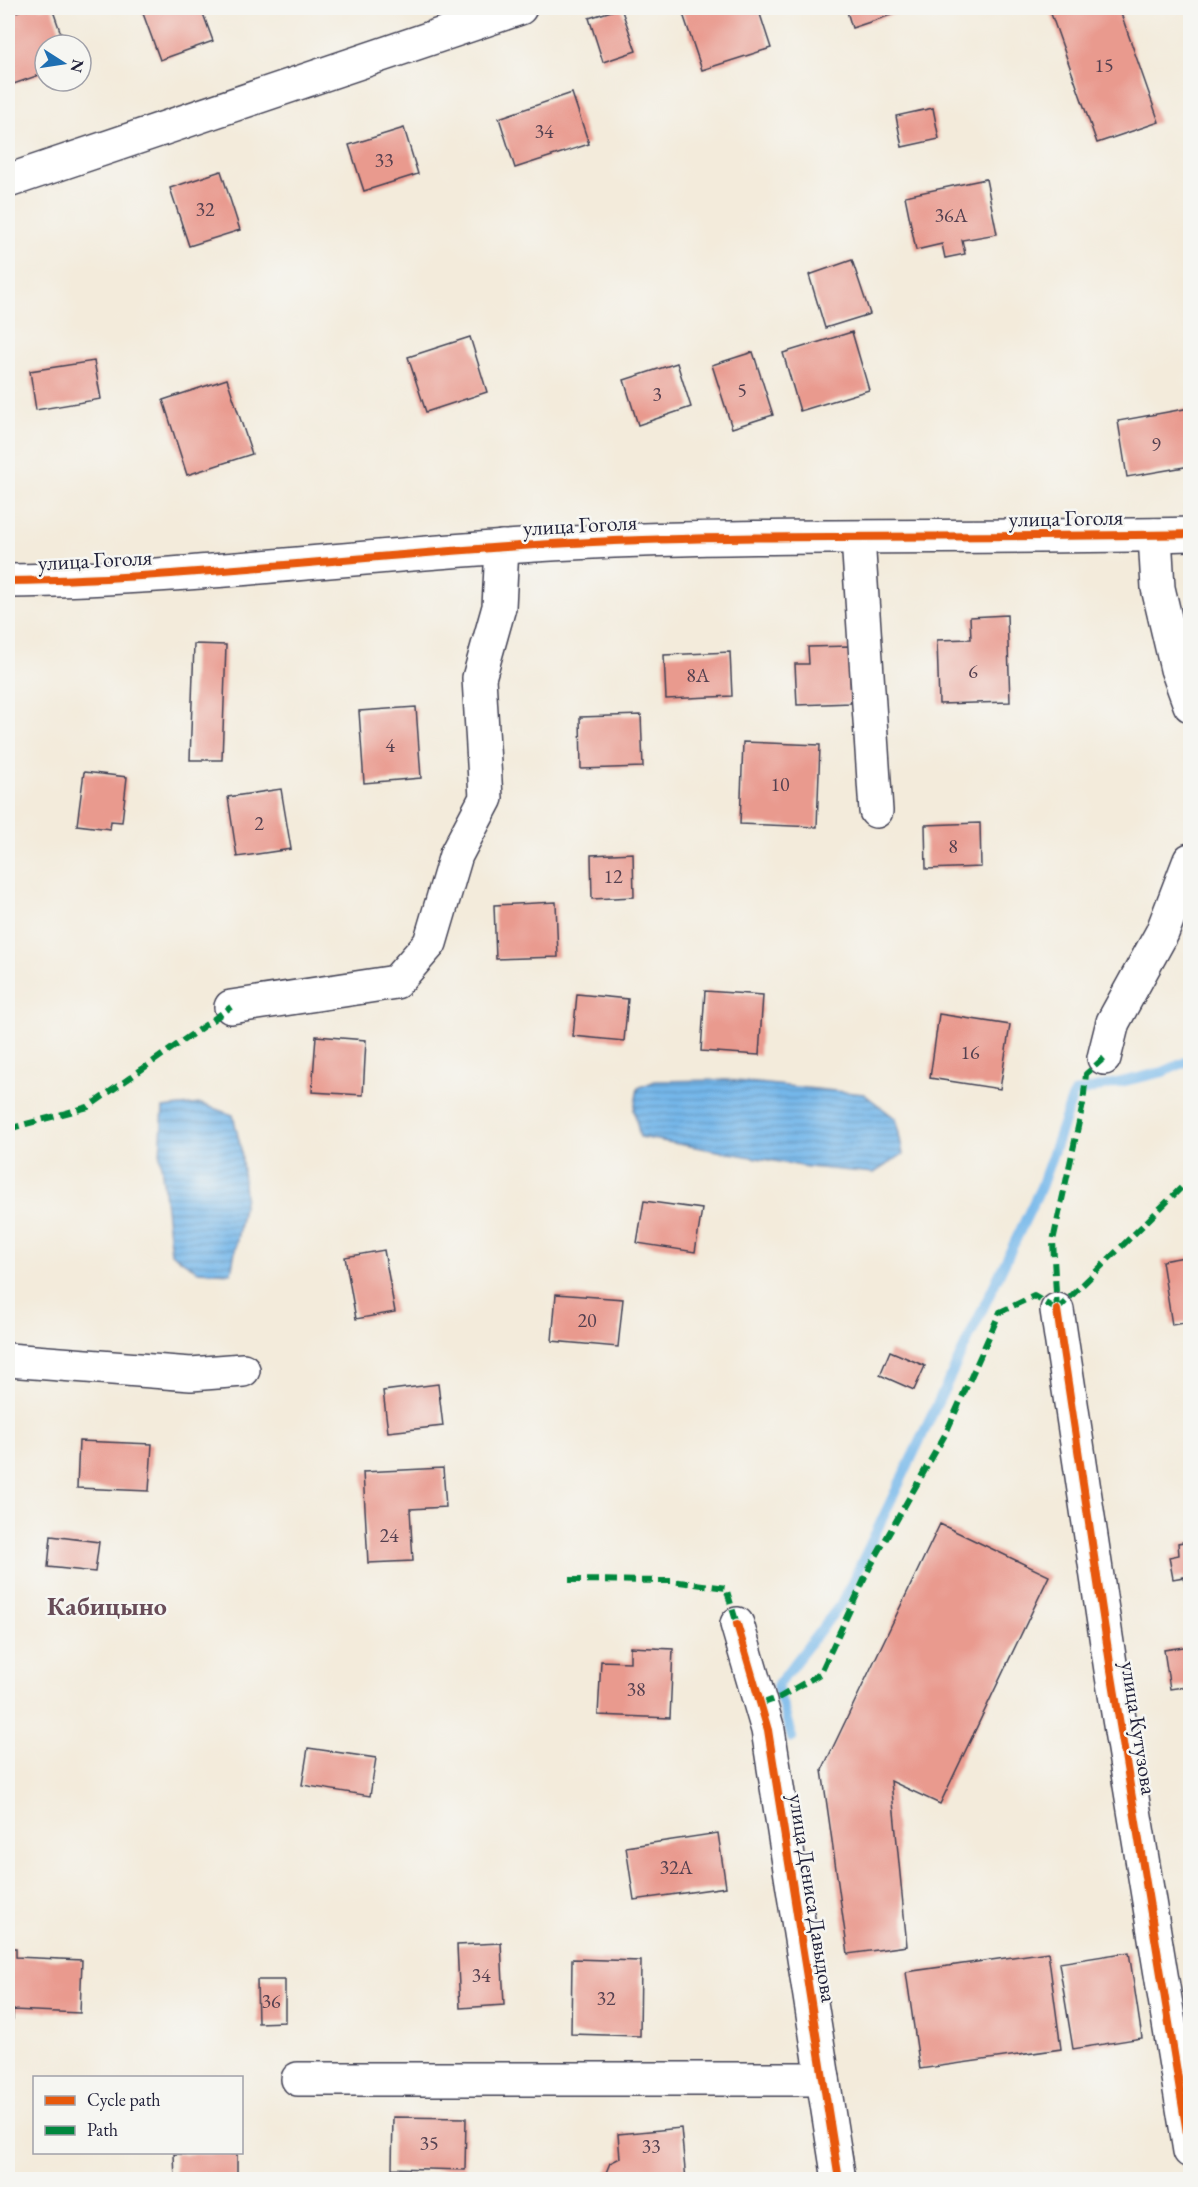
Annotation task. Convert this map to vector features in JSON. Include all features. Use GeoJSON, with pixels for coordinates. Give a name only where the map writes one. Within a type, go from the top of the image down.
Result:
{"type":"FeatureCollection","features":[{"type":"Feature","properties":{"kind":"street"},"geometry":{"type":"LineString","coordinates":[[8,181],[520,8]]}},
{"type":"Feature","properties":{"kind":"street","name":"улица Гоголя"},"geometry":{"type":"LineString","coordinates":[[8,581],[245,570],[502,547],[776,536],[858,538],[1191,534]]}},
{"type":"Feature","properties":{"kind":"street"},"geometry":{"type":"LineString","coordinates":[[1155,535],[1158,588],[1177,669],[1191,705]]}},
{"type":"Feature","properties":{"kind":"street"},"geometry":{"type":"LineString","coordinates":[[858,538],[876,811]]}},
{"type":"Feature","properties":{"kind":"street"},"geometry":{"type":"LineString","coordinates":[[231,1007],[396,982],[430,943],[456,855],[486,798],[479,678],[500,607],[502,547]]}},
{"type":"Feature","properties":{"kind":"street"},"geometry":{"type":"LineString","coordinates":[[1104,1058],[1113,1022],[1162,933],[1191,860]]}},
{"type":"Feature","properties":{"kind":"street","name":"улица Кутузова"},"geometry":{"type":"LineString","coordinates":[[1057,1310],[1111,1670],[1191,2151]]}},
{"type":"Feature","properties":{"kind":"street"},"geometry":{"type":"LineString","coordinates":[[8,1360],[191,1374],[243,1370]]}},
{"type":"Feature","properties":{"kind":"street","name":"улица Дениса Давыдова"},"geometry":{"type":"LineString","coordinates":[[737,1624],[768,1730],[839,2180]]}},
{"type":"Feature","properties":{"kind":"street"},"geometry":{"type":"LineString","coordinates":[[298,2079],[823,2079]]}},
{"type":"Feature","properties":{"kind":"water"},"geometry":{"type":"Polygon","coordinates":[[[727,1080],[864,1094],[896,1119],[903,1154],[874,1173],[808,1167],[640,1137],[634,1110],[638,1088],[655,1081],[727,1080]]]}},
{"type":"Feature","properties":{"kind":"water"},"geometry":{"type":"Polygon","coordinates":[[[201,1104],[233,1115],[241,1149],[245,1196],[231,1273],[198,1271],[171,1253],[160,1155],[163,1108],[201,1104]]]}},
{"type":"Feature","properties":{"kind":"building"},"geometry":{"type":"Polygon","coordinates":[[[27,8],[52,8],[61,33],[33,33],[33,77],[8,86],[8,15],[27,8]]]}},
{"type":"Feature","properties":{"kind":"building"},"geometry":{"type":"Polygon","coordinates":[[[141,8],[201,8],[213,41],[160,60],[141,8]]]}},
{"type":"Feature","properties":{"kind":"building"},"geometry":{"type":"Polygon","coordinates":[[[621,8],[636,51],[603,62],[589,18],[621,8]]]}},
{"type":"Feature","properties":{"kind":"building"},"geometry":{"type":"Polygon","coordinates":[[[681,8],[758,8],[771,48],[702,70],[681,8]]]}},
{"type":"Feature","properties":{"kind":"building"},"geometry":{"type":"Polygon","coordinates":[[[846,8],[912,8],[852,28],[846,8]]]}},
{"type":"Feature","properties":{"kind":"building"},"geometry":{"type":"Polygon","coordinates":[[[1049,8],[1119,8],[1159,122],[1097,143],[1049,8]]]}},
{"type":"Feature","properties":{"kind":"building"},"geometry":{"type":"Polygon","coordinates":[[[572,93],[589,144],[515,168],[499,118],[572,93]]]}},
{"type":"Feature","properties":{"kind":"building"},"geometry":{"type":"Polygon","coordinates":[[[933,108],[939,139],[902,147],[896,116],[933,108]]]}},
{"type":"Feature","properties":{"kind":"building"},"geometry":{"type":"Polygon","coordinates":[[[404,128],[418,174],[364,191],[349,145],[404,128]]]}},
{"type":"Feature","properties":{"kind":"building"},"geometry":{"type":"Polygon","coordinates":[[[221,171],[240,230],[189,246],[170,188],[221,171]]]}},
{"type":"Feature","properties":{"kind":"building"},"geometry":{"type":"Polygon","coordinates":[[[986,179],[997,234],[962,240],[965,254],[945,258],[942,244],[916,250],[905,196],[986,179]]]}},
{"type":"Feature","properties":{"kind":"building"},"geometry":{"type":"Polygon","coordinates":[[[852,260],[870,314],[825,328],[809,275],[852,260]]]}},
{"type":"Feature","properties":{"kind":"building"},"geometry":{"type":"Polygon","coordinates":[[[852,332],[869,390],[800,411],[783,353],[852,332]]]}},
{"type":"Feature","properties":{"kind":"building"},"geometry":{"type":"Polygon","coordinates":[[[470,337],[487,392],[426,412],[408,357],[470,337]]]}},
{"type":"Feature","properties":{"kind":"building"},"geometry":{"type":"Polygon","coordinates":[[[753,352],[773,415],[732,428],[712,365],[753,352]]]}},
{"type":"Feature","properties":{"kind":"building"},"geometry":{"type":"Polygon","coordinates":[[[94,361],[101,399],[36,410],[30,371],[94,361]]]}},
{"type":"Feature","properties":{"kind":"building"},"geometry":{"type":"Polygon","coordinates":[[[677,363],[691,407],[638,425],[624,380],[677,363]]]}},
{"type":"Feature","properties":{"kind":"building"},"geometry":{"type":"Polygon","coordinates":[[[227,379],[252,454],[187,475],[163,400],[227,379]]]}},
{"type":"Feature","properties":{"kind":"building"},"geometry":{"type":"Polygon","coordinates":[[[1190,408],[1190,466],[1127,477],[1118,421],[1190,408]]]}},
{"type":"Feature","properties":{"kind":"building"},"geometry":{"type":"Polygon","coordinates":[[[1007,615],[1010,702],[939,704],[937,640],[971,639],[970,617],[1007,615]]]}},
{"type":"Feature","properties":{"kind":"building"},"geometry":{"type":"Polygon","coordinates":[[[194,644],[226,645],[222,760],[190,760],[194,644]]]}},
{"type":"Feature","properties":{"kind":"building"},"geometry":{"type":"Polygon","coordinates":[[[849,646],[851,703],[797,705],[795,664],[809,664],[808,647],[849,646]]]}},
{"type":"Feature","properties":{"kind":"building"},"geometry":{"type":"Polygon","coordinates":[[[730,652],[732,696],[666,699],[664,655],[730,652]]]}},
{"type":"Feature","properties":{"kind":"building"},"geometry":{"type":"Polygon","coordinates":[[[416,707],[421,778],[364,783],[359,711],[416,707]]]}},
{"type":"Feature","properties":{"kind":"building"},"geometry":{"type":"Polygon","coordinates":[[[641,715],[643,767],[581,769],[580,717],[641,715]]]}},
{"type":"Feature","properties":{"kind":"building"},"geometry":{"type":"Polygon","coordinates":[[[743,742],[820,745],[817,827],[740,824],[743,742]]]}},
{"type":"Feature","properties":{"kind":"building"},"geometry":{"type":"Polygon","coordinates":[[[84,772],[127,777],[122,822],[111,821],[110,829],[77,825],[84,772]]]}},
{"type":"Feature","properties":{"kind":"building"},"geometry":{"type":"Polygon","coordinates":[[[281,789],[291,849],[237,857],[228,797],[281,789]]]}},
{"type":"Feature","properties":{"kind":"building"},"geometry":{"type":"Polygon","coordinates":[[[980,823],[981,867],[926,869],[925,825],[980,823]]]}},
{"type":"Feature","properties":{"kind":"building"},"geometry":{"type":"Polygon","coordinates":[[[633,853],[634,897],[592,899],[591,855],[633,853]]]}},
{"type":"Feature","properties":{"kind":"building"},"geometry":{"type":"Polygon","coordinates":[[[556,902],[558,957],[496,959],[494,905],[556,902]]]}},
{"type":"Feature","properties":{"kind":"building"},"geometry":{"type":"Polygon","coordinates":[[[705,991],[763,995],[759,1055],[701,1051],[705,991]]]}},
{"type":"Feature","properties":{"kind":"building"},"geometry":{"type":"Polygon","coordinates":[[[577,994],[628,999],[624,1041],[573,1036],[577,994]]]}},
{"type":"Feature","properties":{"kind":"building"},"geometry":{"type":"Polygon","coordinates":[[[939,1014],[1010,1025],[1000,1089],[930,1078],[939,1014]]]}},
{"type":"Feature","properties":{"kind":"building"},"geometry":{"type":"Polygon","coordinates":[[[316,1036],[366,1040],[363,1095],[312,1092],[316,1036]]]}},
{"type":"Feature","properties":{"kind":"building"},"geometry":{"type":"Polygon","coordinates":[[[644,1201],[702,1209],[695,1252],[637,1243],[644,1201]]]}},
{"type":"Feature","properties":{"kind":"building"},"geometry":{"type":"Polygon","coordinates":[[[384,1250],[395,1312],[356,1319],[345,1257],[384,1250]]]}},
{"type":"Feature","properties":{"kind":"building"},"geometry":{"type":"Polygon","coordinates":[[[1190,1256],[1190,1322],[1172,1325],[1162,1261],[1190,1256]]]}},
{"type":"Feature","properties":{"kind":"building"},"geometry":{"type":"Polygon","coordinates":[[[556,1294],[623,1299],[618,1347],[552,1341],[556,1294]]]}},
{"type":"Feature","properties":{"kind":"building"},"geometry":{"type":"Polygon","coordinates":[[[890,1351],[925,1366],[914,1390],[880,1375],[890,1351]]]}},
{"type":"Feature","properties":{"kind":"building"},"geometry":{"type":"Polygon","coordinates":[[[438,1384],[443,1426],[388,1432],[383,1391],[438,1384]]]}},
{"type":"Feature","properties":{"kind":"building"},"geometry":{"type":"Polygon","coordinates":[[[79,1441],[152,1444],[149,1491],[77,1488],[79,1441]]]}},
{"type":"Feature","properties":{"kind":"building"},"geometry":{"type":"Polygon","coordinates":[[[443,1468],[446,1507],[410,1509],[413,1561],[368,1563],[363,1472],[443,1468]]]}},
{"type":"Feature","properties":{"kind":"building"},"geometry":{"type":"Polygon","coordinates":[[[940,1524],[1049,1576],[940,1804],[891,1781],[907,1946],[848,1954],[822,1770],[940,1524]]]}},
{"type":"Feature","properties":{"kind":"building"},"geometry":{"type":"Polygon","coordinates":[[[51,1536],[99,1542],[95,1572],[48,1567],[51,1536]]]}},
{"type":"Feature","properties":{"kind":"building"},"geometry":{"type":"Polygon","coordinates":[[[1190,1541],[1190,1595],[1186,1595],[1184,1577],[1173,1579],[1169,1557],[1179,1555],[1178,1543],[1190,1541]]]}},
{"type":"Feature","properties":{"kind":"building"},"geometry":{"type":"Polygon","coordinates":[[[1190,1646],[1190,1686],[1170,1689],[1164,1650],[1190,1646]]]}},
{"type":"Feature","properties":{"kind":"building"},"geometry":{"type":"Polygon","coordinates":[[[630,1647],[673,1649],[670,1718],[598,1715],[601,1661],[630,1662],[630,1647]]]}},
{"type":"Feature","properties":{"kind":"building"},"geometry":{"type":"Polygon","coordinates":[[[308,1748],[376,1758],[370,1796],[302,1785],[308,1748]]]}},
{"type":"Feature","properties":{"kind":"building"},"geometry":{"type":"Polygon","coordinates":[[[718,1833],[726,1887],[634,1900],[626,1847],[718,1833]]]}},
{"type":"Feature","properties":{"kind":"building"},"geometry":{"type":"Polygon","coordinates":[[[501,1943],[504,2005],[460,2008],[457,1945],[501,1943]]]}},
{"type":"Feature","properties":{"kind":"building"},"geometry":{"type":"Polygon","coordinates":[[[8,1948],[16,1948],[16,1957],[82,1960],[80,2013],[13,2010],[13,2019],[8,2018],[8,1948]]]}},
{"type":"Feature","properties":{"kind":"building"},"geometry":{"type":"Polygon","coordinates":[[[1048,1952],[1061,2049],[920,2069],[906,1972],[1048,1952]]]}},
{"type":"Feature","properties":{"kind":"building"},"geometry":{"type":"Polygon","coordinates":[[[1129,1952],[1142,2038],[1073,2049],[1059,1963],[1129,1952]]]}},
{"type":"Feature","properties":{"kind":"building"},"geometry":{"type":"Polygon","coordinates":[[[572,1959],[641,1961],[640,2036],[571,2034],[572,1959]]]}},
{"type":"Feature","properties":{"kind":"building"},"geometry":{"type":"Polygon","coordinates":[[[257,1980],[285,1980],[285,2022],[258,2023],[257,1980]]]}},
{"type":"Feature","properties":{"kind":"building"},"geometry":{"type":"Polygon","coordinates":[[[393,2117],[466,2118],[465,2170],[392,2168],[393,2117]]]}},
{"type":"Feature","properties":{"kind":"building"},"geometry":{"type":"Polygon","coordinates":[[[681,2128],[686,2180],[608,2180],[605,2175],[610,2163],[620,2158],[618,2134],[681,2128]]]}},
{"type":"Feature","properties":{"kind":"building"},"geometry":{"type":"Polygon","coordinates":[[[174,2154],[237,2154],[237,2180],[175,2180],[174,2154]]]}},
{"type":"Feature","properties":{"kind":"waterway"},"geometry":{"type":"LineString","coordinates":[[792,1738],[777,1686],[843,1601],[1041,1187],[1074,1093],[1163,1072],[1190,1060]]}},
{"type":"Feature","properties":{"kind":"marked path"},"geometry":{"type":"LineString","coordinates":[[8,1129],[88,1107],[231,1007]]}},
{"type":"Feature","properties":{"kind":"marked path"},"geometry":{"type":"LineString","coordinates":[[1057,1310],[1053,1241],[1083,1104],[1086,1074],[1104,1058]]}},
{"type":"Feature","properties":{"kind":"marked path"},"geometry":{"type":"LineString","coordinates":[[1057,1310],[1190,1179]]}},
{"type":"Feature","properties":{"kind":"marked path"},"geometry":{"type":"LineString","coordinates":[[761,1704],[780,1697],[820,1674],[870,1567],[946,1433],[1000,1312],[1034,1296],[1057,1310]]}},
{"type":"Feature","properties":{"kind":"marked path"},"geometry":{"type":"LineString","coordinates":[[569,1580],[671,1581],[726,1588],[737,1624]]}},
{"type":"Feature","properties":{"kind":"cycle path"},"geometry":{"type":"LineString","coordinates":[[8,581],[149,575],[572,543],[726,538],[1190,534]]}},
{"type":"Feature","properties":{"kind":"cycle path"},"geometry":{"type":"LineString","coordinates":[[1057,1310],[1111,1670],[1190,2151]]}},
{"type":"Feature","properties":{"kind":"cycle path"},"geometry":{"type":"LineString","coordinates":[[737,1624],[768,1730],[839,2180]]}},
{"type":"Feature","properties":{"kind":"district","name":"Кабицыно"},"geometry":{"type":"Point","coordinates":[107,1606]}}]}
